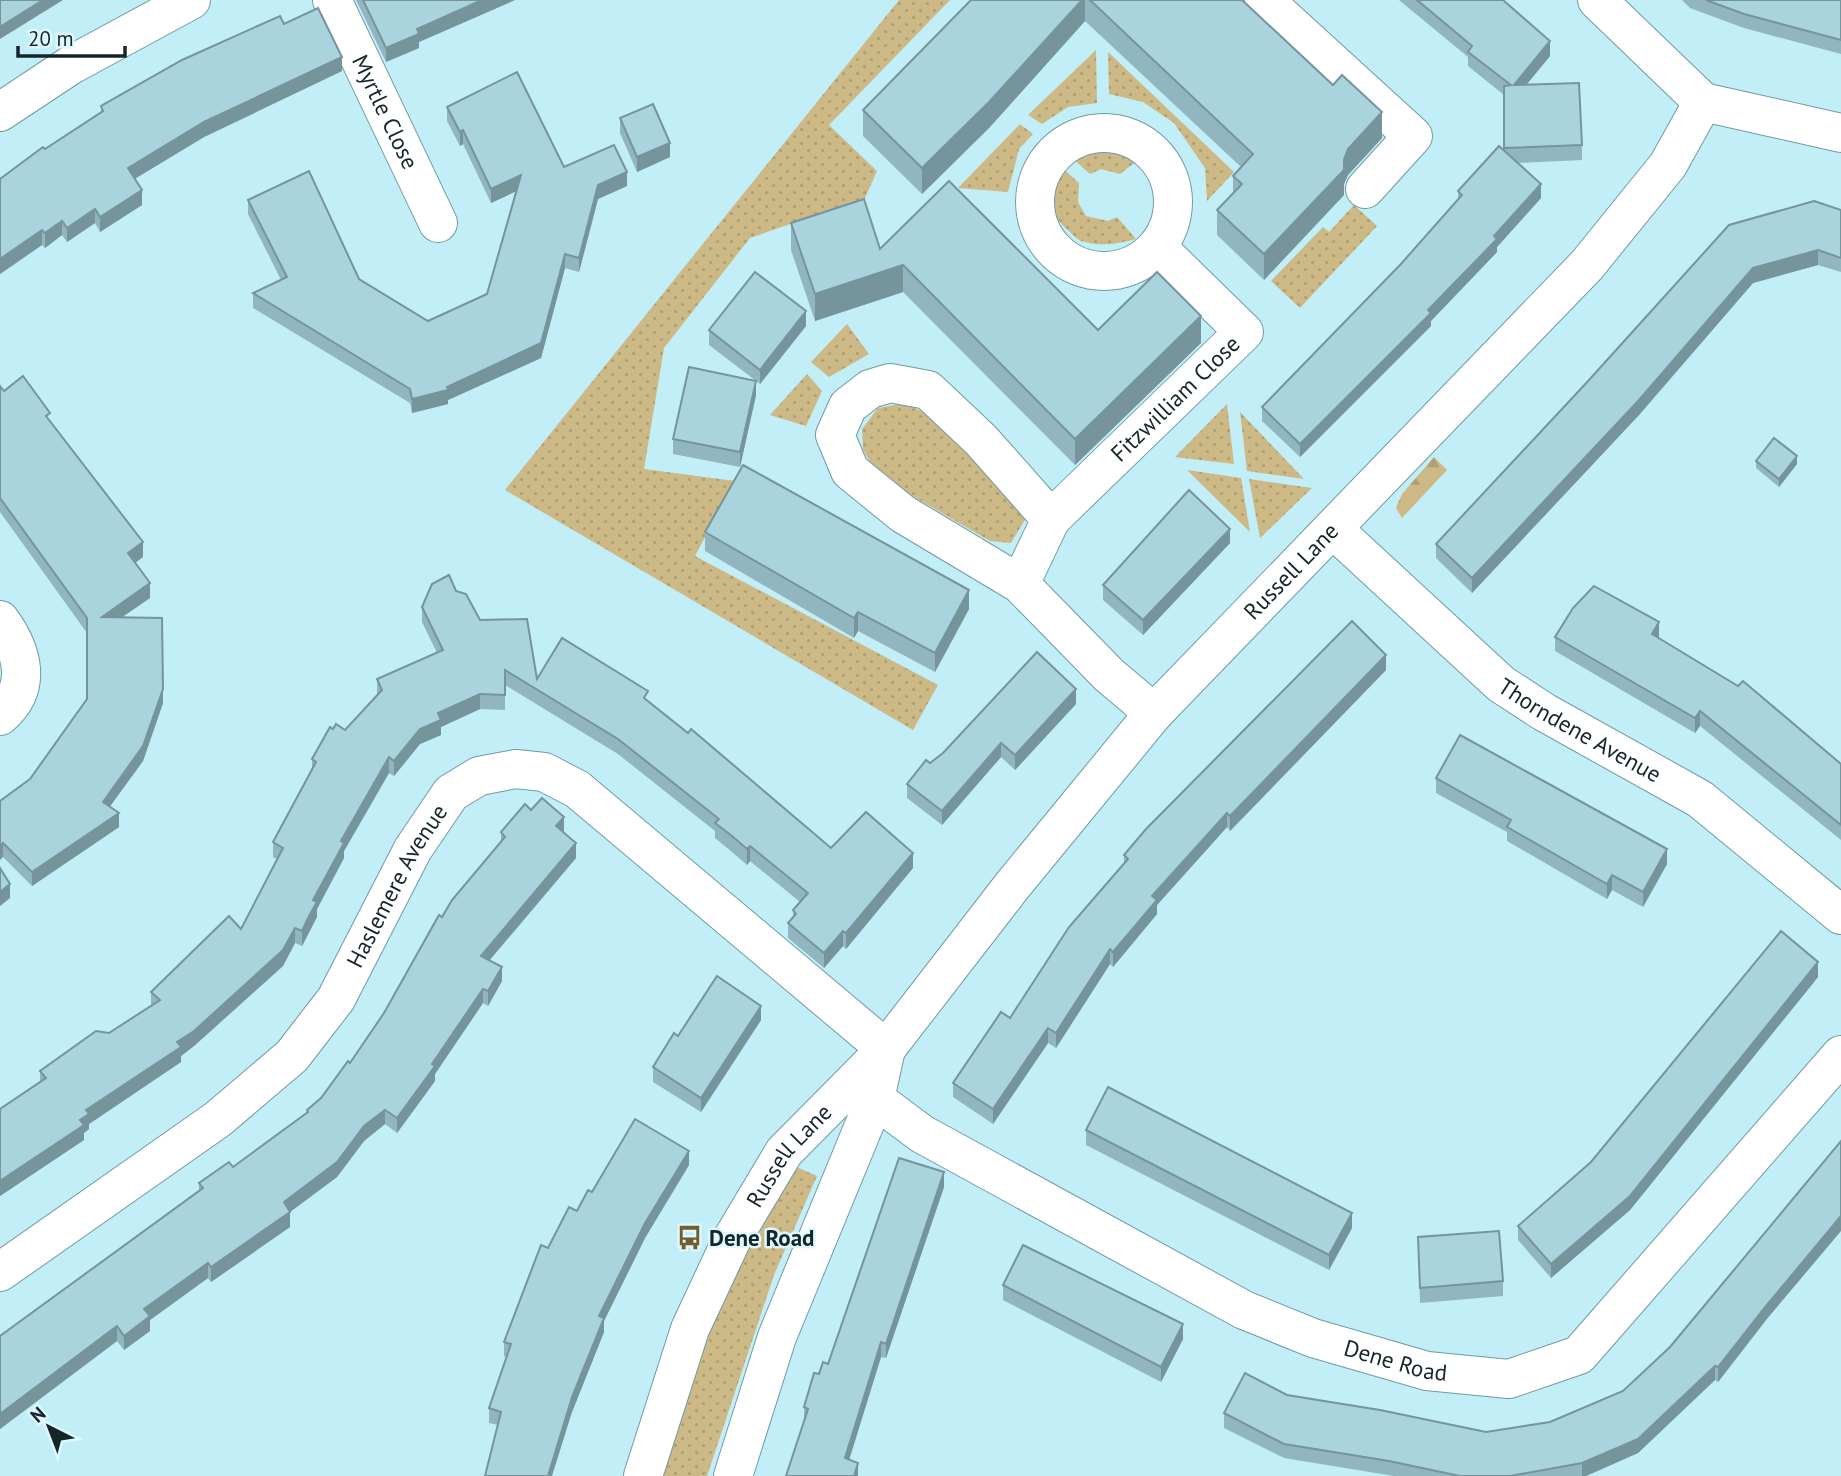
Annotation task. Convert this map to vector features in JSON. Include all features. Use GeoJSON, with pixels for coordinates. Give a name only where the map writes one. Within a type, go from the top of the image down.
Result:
{"type":"FeatureCollection","features":[{"type":"Feature","properties":{"kind":"street"},"geometry":{"type":"LineString","coordinates":[[0,112],[71,65],[191,0]]}},
{"type":"Feature","properties":{"kind":"street","name":"Myrtle Close"},"geometry":{"type":"LineString","coordinates":[[332,0],[438,223]]}},
{"type":"Feature","properties":{"kind":"street"},"geometry":{"type":"LineString","coordinates":[[1264,0],[1413,136],[1365,189]]}},
{"type":"Feature","properties":{"kind":"street"},"geometry":{"type":"LineString","coordinates":[[1597,0],[1703,102],[1841,133]]}},
{"type":"Feature","properties":{"kind":"street","name":"Russell Lane"},"geometry":{"type":"LineString","coordinates":[[643,1476],[690,1329],[732,1239],[784,1152],[886,1049],[1012,886],[1154,713],[1587,265],[1668,165],[1703,102]]}},
{"type":"Feature","properties":{"kind":"street","name":"Fitzwilliam Close"},"geometry":{"type":"LineString","coordinates":[[1051,519],[1244,332],[1158,248]]}},
{"type":"Feature","properties":{"kind":"street"},"geometry":{"type":"LineString","coordinates":[[1020,584],[1051,519],[981,440],[928,390],[890,383],[870,389],[848,406],[835,435],[850,471],[903,514],[1020,584],[1109,675],[1154,713]]}},
{"type":"Feature","properties":{"kind":"street","name":"Thorndene Avenue"},"geometry":{"type":"LineString","coordinates":[[1333,529],[1501,684],[1544,712],[1700,799],[1841,915]]}},
{"type":"Feature","properties":{"kind":"street"},"geometry":{"type":"LineString","coordinates":[[0,620],[12,635],[23,671],[12,706],[0,716]]}},
{"type":"Feature","properties":{"kind":"street","name":"Haslemere Avenue"},"geometry":{"type":"LineString","coordinates":[[0,1272],[218,1119],[292,1056],[336,999],[412,849],[451,793],[479,776],[516,769],[544,772],[577,789],[886,1049]]}},
{"type":"Feature","properties":{"kind":"street","name":"Russell Lane"},"geometry":{"type":"LineString","coordinates":[[733,1476],[777,1337],[875,1099],[886,1049]]}},
{"type":"Feature","properties":{"kind":"street","name":"Dene Road"},"geometry":{"type":"LineString","coordinates":[[875,1099],[922,1133],[1244,1310],[1313,1338],[1427,1371],[1509,1379],[1579,1355],[1841,1055]]}},
{"type":"Feature","properties":{"kind":"green space"},"geometry":{"type":"Polygon","coordinates":[[[899,0],[950,0],[829,125],[877,171],[865,198],[750,238],[664,348],[644,469],[735,481],[695,556],[938,685],[913,730],[505,490],[899,0]]]}},
{"type":"Feature","properties":{"kind":"green space"},"geometry":{"type":"Polygon","coordinates":[[[1096,50],[1097,103],[1068,107],[1042,124],[1028,115],[1096,50]]]}},
{"type":"Feature","properties":{"kind":"green space"},"geometry":{"type":"Polygon","coordinates":[[[1108,52],[1234,172],[1207,201],[1205,168],[1174,123],[1143,102],[1109,94],[1108,52]]]}},
{"type":"Feature","properties":{"kind":"green space"},"geometry":{"type":"Polygon","coordinates":[[[1020,124],[1033,134],[1019,149],[1008,192],[958,188],[1020,124]]]}},
{"type":"Feature","properties":{"kind":"green space"},"geometry":{"type":"Polygon","coordinates":[[[1092,145],[1119,147],[1138,160],[1120,174],[1101,169],[1090,174],[1070,156],[1092,145]]]}},
{"type":"Feature","properties":{"kind":"green space"},"geometry":{"type":"Polygon","coordinates":[[[1061,167],[1079,183],[1078,202],[1086,216],[1108,221],[1117,217],[1136,239],[1095,244],[1081,241],[1071,233],[1052,208],[1051,193],[1061,167]]]}},
{"type":"Feature","properties":{"kind":"green space"},"geometry":{"type":"Polygon","coordinates":[[[1354,205],[1377,226],[1300,308],[1271,281],[1323,227],[1329,232],[1354,205]]]}},
{"type":"Feature","properties":{"kind":"green space"},"geometry":{"type":"Polygon","coordinates":[[[847,324],[869,354],[829,377],[811,362],[847,324]]]}},
{"type":"Feature","properties":{"kind":"green space"},"geometry":{"type":"Polygon","coordinates":[[[807,374],[822,391],[806,426],[770,415],[807,374]]]}},
{"type":"Feature","properties":{"kind":"green space"},"geometry":{"type":"Polygon","coordinates":[[[905,403],[929,415],[1020,502],[1026,518],[1011,543],[990,541],[878,476],[863,450],[862,429],[878,408],[905,403]]]}},
{"type":"Feature","properties":{"kind":"green space"},"geometry":{"type":"Polygon","coordinates":[[[1227,404],[1234,464],[1175,457],[1227,404]]]}},
{"type":"Feature","properties":{"kind":"green space"},"geometry":{"type":"Polygon","coordinates":[[[1240,412],[1304,479],[1247,471],[1240,412]]]}},
{"type":"Feature","properties":{"kind":"green space"},"geometry":{"type":"Polygon","coordinates":[[[1434,457],[1447,470],[1402,518],[1396,508],[1402,494],[1434,457]]]}},
{"type":"Feature","properties":{"kind":"green space"},"geometry":{"type":"Polygon","coordinates":[[[1187,470],[1241,478],[1250,532],[1187,470]]]}},
{"type":"Feature","properties":{"kind":"green space"},"geometry":{"type":"Polygon","coordinates":[[[1249,479],[1312,488],[1260,538],[1249,479]]]}},
{"type":"Feature","properties":{"kind":"green space"},"geometry":{"type":"Polygon","coordinates":[[[792,1165],[817,1176],[774,1275],[707,1476],[649,1476],[693,1345],[792,1165]]]}},
{"type":"Feature","properties":{"kind":"building"},"geometry":{"type":"Polygon","coordinates":[[[0,0],[43,0],[0,27],[0,0]]]}},
{"type":"Feature","properties":{"kind":"building"},"geometry":{"type":"Polygon","coordinates":[[[363,0],[482,0],[417,29],[419,34],[386,48],[363,0]]]}},
{"type":"Feature","properties":{"kind":"building"},"geometry":{"type":"Polygon","coordinates":[[[971,0],[1082,0],[989,102],[922,168],[863,110],[971,0]]]}},
{"type":"Feature","properties":{"kind":"building"},"geometry":{"type":"Polygon","coordinates":[[[1090,0],[1242,0],[1333,85],[1342,75],[1382,112],[1348,149],[1344,170],[1264,254],[1217,210],[1242,184],[1233,176],[1253,154],[1090,0]]]}},
{"type":"Feature","properties":{"kind":"building"},"geometry":{"type":"Polygon","coordinates":[[[1417,0],[1503,0],[1550,41],[1514,85],[1579,83],[1582,145],[1504,148],[1504,86],[1511,85],[1468,52],[1472,46],[1417,0]]]}},
{"type":"Feature","properties":{"kind":"building"},"geometry":{"type":"Polygon","coordinates":[[[1706,0],[1841,0],[1841,40],[1744,14],[1706,0]]]}},
{"type":"Feature","properties":{"kind":"building"},"geometry":{"type":"Polygon","coordinates":[[[318,8],[342,57],[204,122],[128,168],[142,190],[100,217],[95,209],[67,228],[62,221],[45,233],[42,230],[0,259],[0,179],[43,147],[45,149],[103,111],[101,106],[182,60],[280,16],[284,24],[318,8]]]}},
{"type":"Feature","properties":{"kind":"building"},"geometry":{"type":"Polygon","coordinates":[[[517,72],[564,167],[614,145],[627,172],[598,185],[579,258],[565,254],[541,343],[447,387],[448,390],[412,399],[410,389],[253,293],[287,277],[248,200],[309,171],[359,279],[428,321],[487,294],[521,175],[491,189],[463,130],[460,132],[447,107],[517,72]]]}},
{"type":"Feature","properties":{"kind":"building"},"geometry":{"type":"Polygon","coordinates":[[[653,104],[670,143],[637,157],[620,118],[653,104]]]}},
{"type":"Feature","properties":{"kind":"building"},"geometry":{"type":"Polygon","coordinates":[[[1499,146],[1541,184],[1494,236],[1497,239],[1428,310],[1431,313],[1300,444],[1262,407],[1400,265],[1462,195],[1458,191],[1499,146]]]}},
{"type":"Feature","properties":{"kind":"building"},"geometry":{"type":"Polygon","coordinates":[[[949,181],[1098,330],[1157,272],[1201,316],[1075,439],[903,265],[815,294],[791,223],[864,199],[880,249],[949,181]]]}},
{"type":"Feature","properties":{"kind":"building"},"geometry":{"type":"Polygon","coordinates":[[[1814,201],[1841,210],[1841,258],[1818,250],[1753,268],[1639,400],[1472,578],[1436,544],[1729,225],[1814,201]]]}},
{"type":"Feature","properties":{"kind":"building"},"geometry":{"type":"Polygon","coordinates":[[[755,272],[806,311],[760,370],[709,330],[755,272]]]}},
{"type":"Feature","properties":{"kind":"building"},"geometry":{"type":"Polygon","coordinates":[[[689,367],[756,381],[740,452],[673,439],[689,367]]]}},
{"type":"Feature","properties":{"kind":"building"},"geometry":{"type":"Polygon","coordinates":[[[23,376],[50,413],[46,416],[143,542],[128,553],[150,583],[102,617],[162,618],[163,689],[143,746],[103,802],[119,813],[32,872],[3,843],[0,846],[0,801],[30,779],[87,699],[87,618],[0,498],[0,386],[4,391],[23,376]]]}},
{"type":"Feature","properties":{"kind":"building"},"geometry":{"type":"Polygon","coordinates":[[[1774,438],[1797,456],[1779,479],[1756,461],[1774,438]]]}},
{"type":"Feature","properties":{"kind":"building"},"geometry":{"type":"Polygon","coordinates":[[[743,465],[969,590],[935,653],[858,612],[854,618],[705,532],[743,465]]]}},
{"type":"Feature","properties":{"kind":"building"},"geometry":{"type":"Polygon","coordinates":[[[1189,490],[1230,529],[1143,620],[1103,585],[1189,490]]]}},
{"type":"Feature","properties":{"kind":"building"},"geometry":{"type":"Polygon","coordinates":[[[449,575],[456,591],[466,594],[480,620],[527,619],[537,679],[562,638],[648,691],[644,698],[688,733],[691,729],[831,848],[866,812],[913,853],[846,933],[843,931],[824,953],[788,923],[796,914],[793,910],[808,893],[750,846],[747,849],[715,823],[719,819],[618,739],[505,670],[505,695],[480,694],[438,713],[441,720],[420,729],[394,761],[389,757],[341,841],[344,843],[313,900],[317,902],[302,931],[295,928],[283,950],[194,1031],[177,1042],[181,1047],[86,1110],[89,1114],[80,1120],[84,1125],[0,1181],[0,1109],[46,1078],[40,1071],[96,1031],[109,1033],[160,1000],[151,992],[229,916],[241,929],[283,848],[273,842],[316,762],[312,759],[330,727],[333,729],[336,724],[345,730],[382,690],[377,679],[443,650],[422,607],[432,584],[449,575]]]}},
{"type":"Feature","properties":{"kind":"building"},"geometry":{"type":"Polygon","coordinates":[[[1594,586],[1659,622],[1652,634],[1738,686],[1743,681],[1841,764],[1841,825],[1700,711],[1695,718],[1555,637],[1573,608],[1594,586]]]}},
{"type":"Feature","properties":{"kind":"building"},"geometry":{"type":"Polygon","coordinates":[[[1352,621],[1386,655],[1230,816],[1227,813],[1152,896],[1157,900],[1113,952],[1110,949],[1056,1033],[1048,1028],[993,1109],[953,1083],[1001,1012],[1010,1018],[1069,927],[1128,859],[1124,855],[1146,829],[1352,621]]]}},
{"type":"Feature","properties":{"kind":"building"},"geometry":{"type":"Polygon","coordinates":[[[1037,652],[1076,689],[1015,755],[1001,743],[942,811],[907,784],[926,760],[930,763],[943,753],[1037,652]]]}},
{"type":"Feature","properties":{"kind":"building"},"geometry":{"type":"Polygon","coordinates":[[[1460,735],[1667,849],[1643,892],[1612,875],[1607,884],[1507,827],[1511,820],[1436,778],[1460,735]]]}},
{"type":"Feature","properties":{"kind":"building"},"geometry":{"type":"Polygon","coordinates":[[[542,798],[564,817],[556,826],[576,843],[481,956],[502,967],[488,991],[483,989],[432,1064],[435,1066],[397,1118],[385,1110],[364,1126],[337,1162],[284,1202],[290,1212],[211,1267],[208,1263],[144,1309],[150,1316],[124,1336],[117,1326],[0,1414],[0,1336],[203,1188],[199,1183],[229,1162],[233,1167],[308,1112],[348,1061],[350,1063],[384,1013],[439,915],[442,917],[452,900],[505,837],[501,832],[525,804],[531,810],[542,798]]]}},
{"type":"Feature","properties":{"kind":"building"},"geometry":{"type":"Polygon","coordinates":[[[0,868],[10,884],[0,892],[0,868]]]}},
{"type":"Feature","properties":{"kind":"building"},"geometry":{"type":"Polygon","coordinates":[[[1781,931],[1818,962],[1630,1196],[1551,1264],[1518,1226],[1591,1162],[1781,931]]]}},
{"type":"Feature","properties":{"kind":"building"},"geometry":{"type":"Polygon","coordinates":[[[717,976],[761,1006],[701,1098],[653,1067],[674,1033],[678,1036],[717,976]]]}},
{"type":"Feature","properties":{"kind":"building"},"geometry":{"type":"Polygon","coordinates":[[[1108,1087],[1352,1213],[1329,1255],[1086,1130],[1108,1087]]]}},
{"type":"Feature","properties":{"kind":"building"},"geometry":{"type":"Polygon","coordinates":[[[635,1119],[689,1151],[645,1223],[599,1316],[604,1318],[572,1397],[548,1476],[485,1476],[501,1412],[489,1408],[511,1344],[504,1342],[541,1245],[548,1248],[569,1207],[577,1211],[588,1190],[592,1192],[635,1119]]]}},
{"type":"Feature","properties":{"kind":"building"},"geometry":{"type":"Polygon","coordinates":[[[1841,1141],[1841,1216],[1718,1367],[1715,1366],[1638,1439],[1582,1463],[1510,1476],[1460,1476],[1284,1444],[1224,1413],[1245,1373],[1287,1395],[1380,1410],[1486,1432],[1550,1422],[1623,1391],[1670,1347],[1841,1141]]]}},
{"type":"Feature","properties":{"kind":"building"},"geometry":{"type":"Polygon","coordinates":[[[899,1158],[944,1172],[886,1344],[881,1342],[845,1458],[858,1463],[854,1476],[786,1476],[808,1409],[804,1407],[814,1373],[819,1374],[823,1362],[828,1364],[899,1158]]]}},
{"type":"Feature","properties":{"kind":"building"},"geometry":{"type":"Polygon","coordinates":[[[1499,1231],[1503,1281],[1420,1288],[1418,1237],[1499,1231]]]}},
{"type":"Feature","properties":{"kind":"building"},"geometry":{"type":"Polygon","coordinates":[[[1023,1245],[1183,1324],[1161,1367],[1003,1285],[1023,1245]]]}},
{"type":"Feature","properties":{"kind":"place","name":"Dene Road"},"geometry":{"type":"Point","coordinates":[689,1238]}}]}
